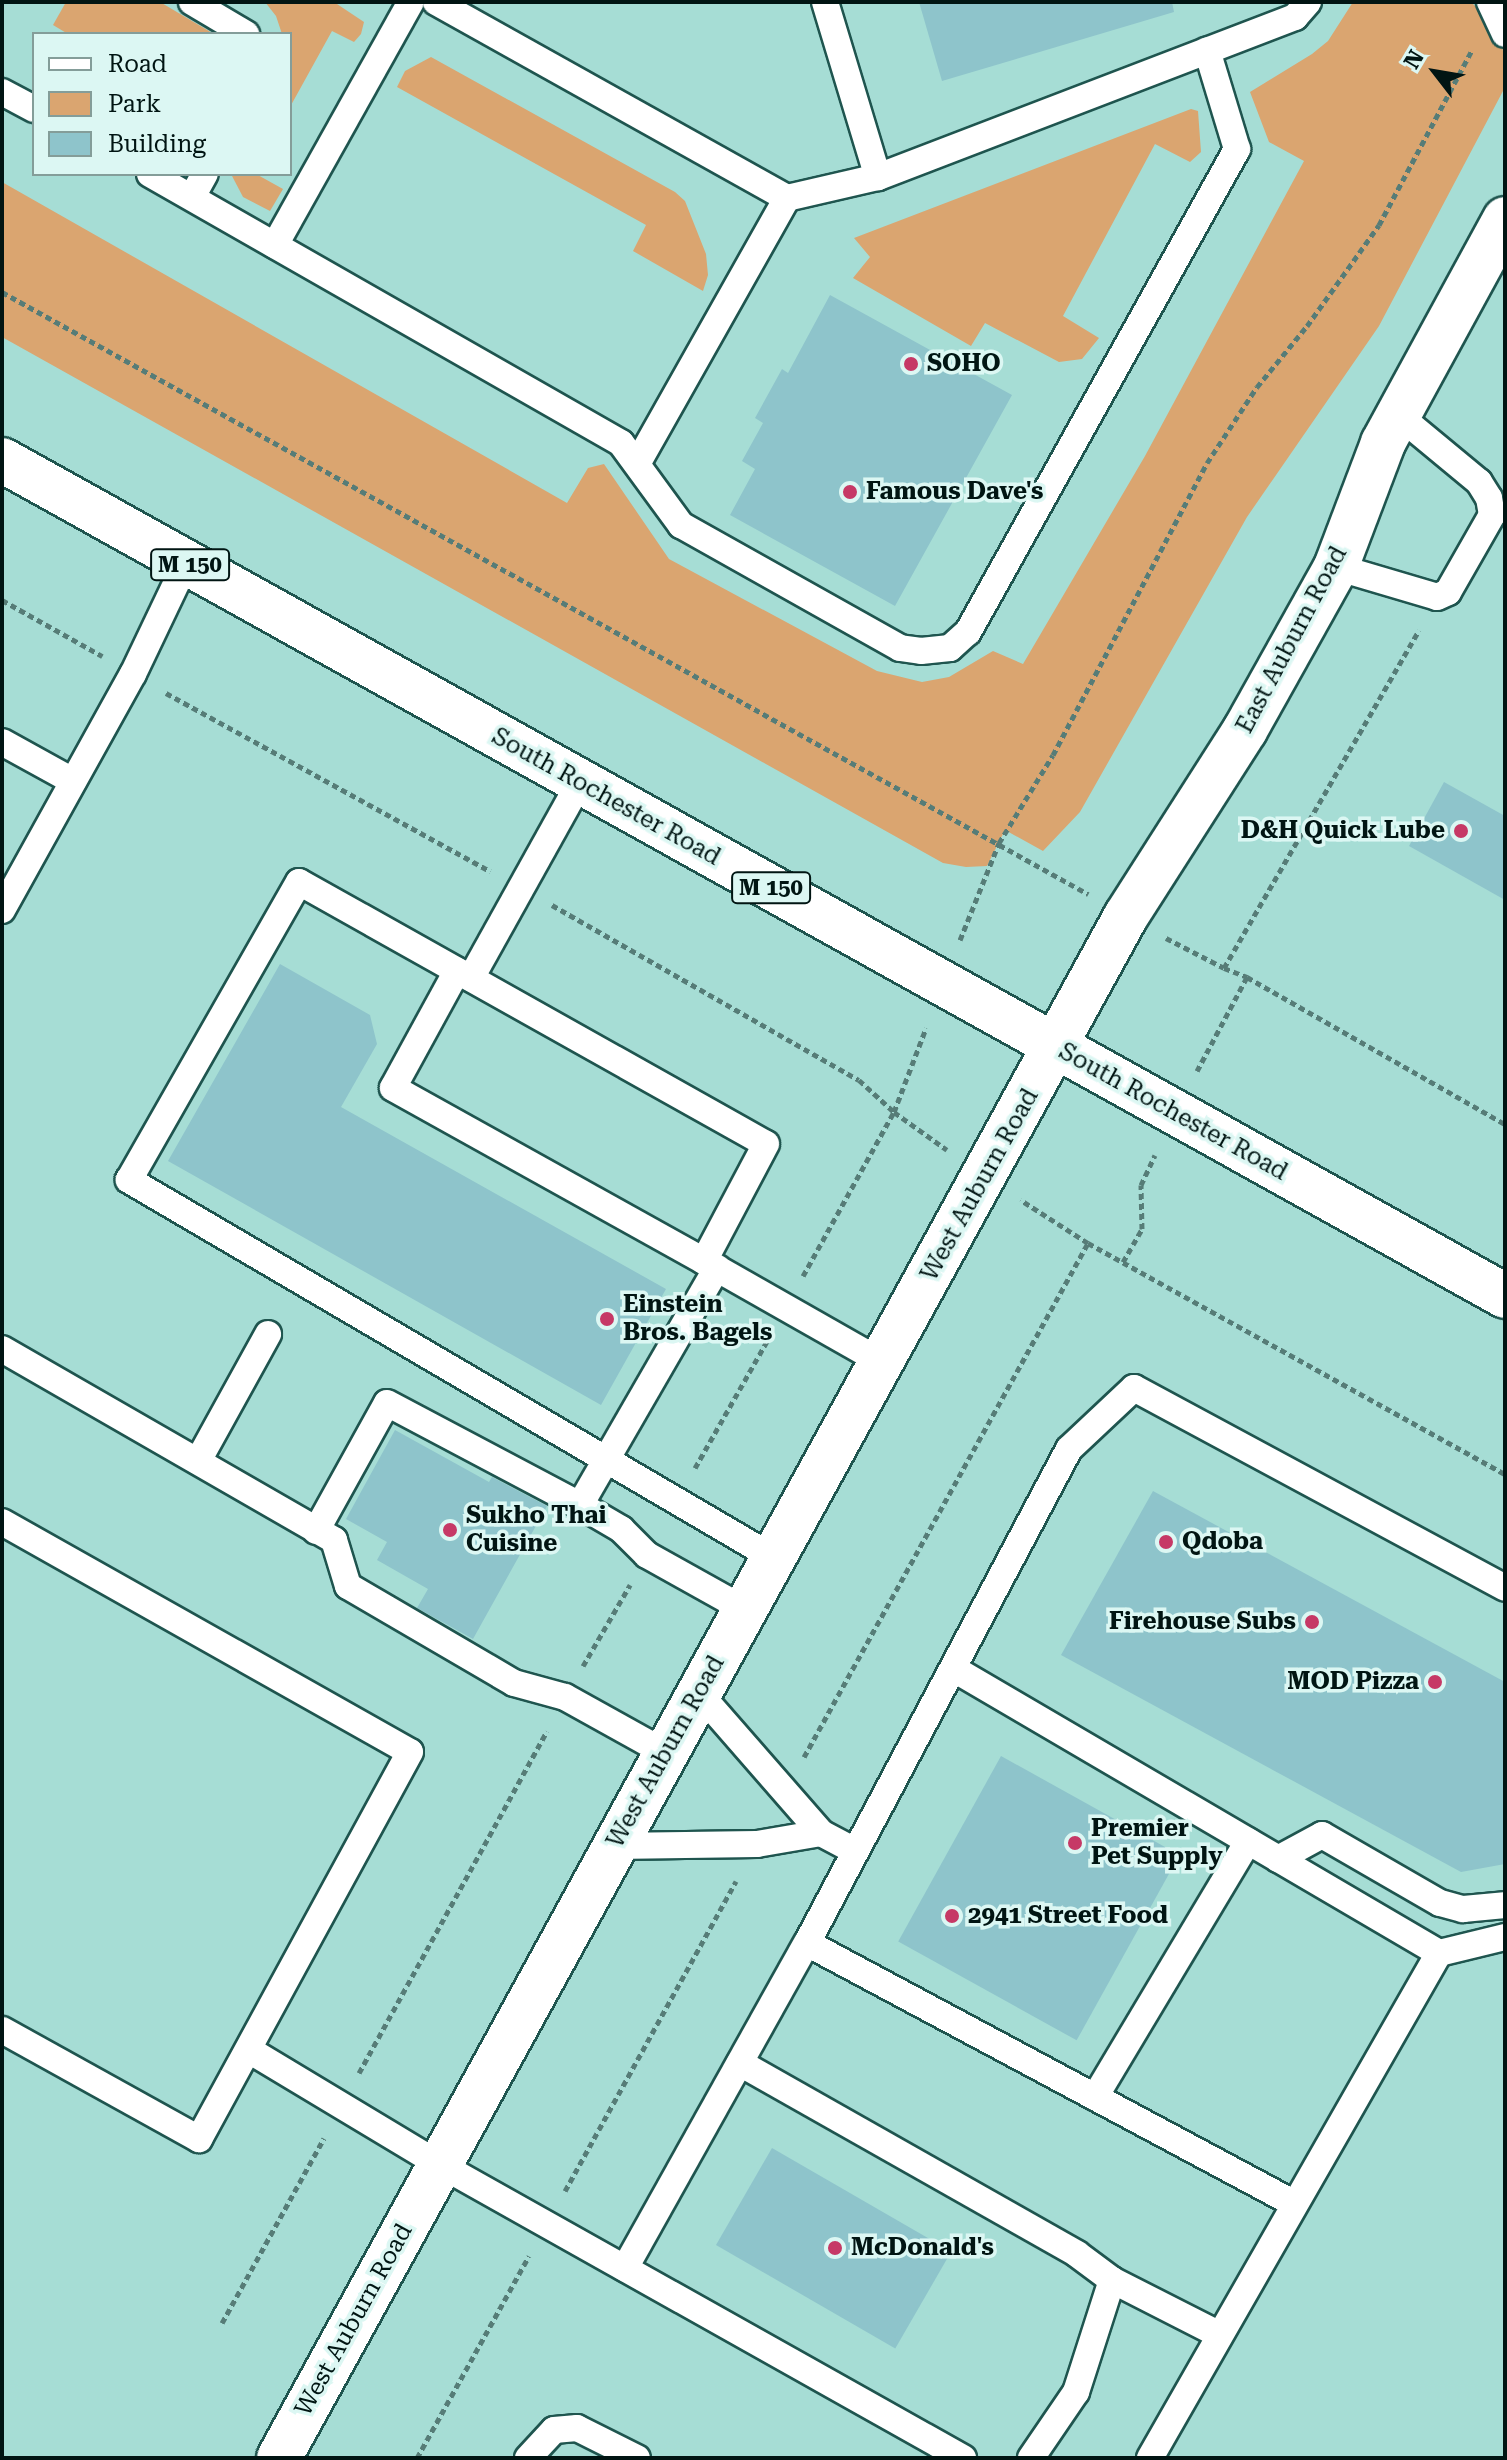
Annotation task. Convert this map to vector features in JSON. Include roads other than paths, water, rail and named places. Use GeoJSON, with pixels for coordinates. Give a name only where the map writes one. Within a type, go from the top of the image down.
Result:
{"type":"FeatureCollection","features":[{"type":"Feature","properties":{"kind":"main road","name":"East Auburn Road"},"geometry":{"type":"LineString","coordinates":[[1056,1048],[1126,916],[1245,730],[1336,567],[1383,443],[1505,219]]}},
{"type":"Feature","properties":{"kind":"main road","name":"South Rochester Road"},"geometry":{"type":"LineString","coordinates":[[2,460],[1505,1296]]}},
{"type":"Feature","properties":{"kind":"main road","name":"West Auburn Road"},"geometry":{"type":"LineString","coordinates":[[279,2458],[1056,1048]]}},
{"type":"Feature","properties":{"kind":"lane"},"geometry":{"type":"LineString","coordinates":[[192,2],[243,32]]}},
{"type":"Feature","properties":{"kind":"lane"},"geometry":{"type":"LineString","coordinates":[[275,245],[411,2]]}},
{"type":"Feature","properties":{"kind":"lane"},"geometry":{"type":"LineString","coordinates":[[436,2],[787,198],[878,177],[1295,17],[1308,2]]}},
{"type":"Feature","properties":{"kind":"lane"},"geometry":{"type":"LineString","coordinates":[[825,2],[878,177]]}},
{"type":"Feature","properties":{"kind":"lane"},"geometry":{"type":"LineString","coordinates":[[158,176],[198,186],[275,245],[621,443],[681,525],[900,648],[921,651],[950,648],[968,632],[1237,149],[1207,50]]}},
{"type":"Feature","properties":{"kind":"lane"},"geometry":{"type":"LineString","coordinates":[[2,92],[32,108]]}},
{"type":"Feature","properties":{"kind":"lane"},"geometry":{"type":"LineString","coordinates":[[637,464],[787,198]]}},
{"type":"Feature","properties":{"kind":"lane"},"geometry":{"type":"LineString","coordinates":[[1336,567],[1437,597],[1448,592],[1492,515],[1489,498],[1479,482],[1398,415]]}},
{"type":"Feature","properties":{"kind":"lane"},"geometry":{"type":"LineString","coordinates":[[2,910],[133,674],[186,563]]}},
{"type":"Feature","properties":{"kind":"lane"},"geometry":{"type":"LineString","coordinates":[[2,742],[73,781]]}},
{"type":"Feature","properties":{"kind":"lane"},"geometry":{"type":"LineString","coordinates":[[580,782],[520,888],[393,1088],[882,1362]]}},
{"type":"Feature","properties":{"kind":"lane"},"geometry":{"type":"LineString","coordinates":[[580,1505],[606,1459],[711,1264],[766,1144],[299,882],[129,1180],[606,1459],[774,1558]]}},
{"type":"Feature","properties":{"kind":"lane"},"geometry":{"type":"LineString","coordinates":[[198,1461],[268,1334]]}},
{"type":"Feature","properties":{"kind":"lane"},"geometry":{"type":"LineString","coordinates":[[2,1349],[334,1540],[348,1586],[514,1683],[565,1697],[666,1753]]}},
{"type":"Feature","properties":{"kind":"lane"},"geometry":{"type":"LineString","coordinates":[[625,2268],[807,1943],[1069,1449],[1134,1388],[1505,1588]]}},
{"type":"Feature","properties":{"kind":"lane"},"geometry":{"type":"LineString","coordinates":[[316,1531],[387,1403],[580,1505],[621,1529],[647,1555],[746,1610]]}},
{"type":"Feature","properties":{"kind":"lane"},"geometry":{"type":"LineString","coordinates":[[2,2030],[199,2139],[410,1752],[6,1532]]}},
{"type":"Feature","properties":{"kind":"lane"},"geometry":{"type":"LineString","coordinates":[[954,1669],[1439,1953],[1505,1937]]}},
{"type":"Feature","properties":{"kind":"lane"},"geometry":{"type":"LineString","coordinates":[[699,1693],[821,1833],[855,1851]]}},
{"type":"Feature","properties":{"kind":"lane"},"geometry":{"type":"LineString","coordinates":[[614,1846],[757,1844],[821,1833]]}},
{"type":"Feature","properties":{"kind":"lane"},"geometry":{"type":"LineString","coordinates":[[1278,1859],[1322,1835],[1440,1903],[1463,1909],[1505,1905]]}},
{"type":"Feature","properties":{"kind":"lane"},"geometry":{"type":"LineString","coordinates":[[1095,2097],[1248,1841]]}},
{"type":"Feature","properties":{"kind":"lane"},"geometry":{"type":"LineString","coordinates":[[807,1943],[1295,2204]]}},
{"type":"Feature","properties":{"kind":"lane"},"geometry":{"type":"LineString","coordinates":[[1150,2458],[1439,1953]]}},
{"type":"Feature","properties":{"kind":"lane"},"geometry":{"type":"LineString","coordinates":[[249,2050],[439,2164],[963,2458]]}},
{"type":"Feature","properties":{"kind":"lane"},"geometry":{"type":"LineString","coordinates":[[740,2063],[1077,2254],[1112,2280],[1220,2335]]}},
{"type":"Feature","properties":{"kind":"lane"},"geometry":{"type":"LineString","coordinates":[[1031,2458],[1076,2392],[1112,2280]]}},
{"type":"Feature","properties":{"kind":"lane"},"geometry":{"type":"LineString","coordinates":[[528,2458],[554,2430],[577,2428],[637,2458]]}},
{"type":"Feature","properties":{"kind":"place","name":"SOHO"},"geometry":{"type":"Point","coordinates":[911,364]}},
{"type":"Feature","properties":{"kind":"place","name":"Famous Dave's"},"geometry":{"type":"Point","coordinates":[850,492]}},
{"type":"Feature","properties":{"kind":"place","name":"D&H Quick Lube"},"geometry":{"type":"Point","coordinates":[1461,831]}},
{"type":"Feature","properties":{"kind":"place","name":"Einstein Bros. Bagels"},"geometry":{"type":"Point","coordinates":[607,1319]}},
{"type":"Feature","properties":{"kind":"place","name":"Sukho Thai Cuisine"},"geometry":{"type":"Point","coordinates":[450,1530]}},
{"type":"Feature","properties":{"kind":"place","name":"Qdoba"},"geometry":{"type":"Point","coordinates":[1166,1542]}},
{"type":"Feature","properties":{"kind":"place","name":"Firehouse Subs"},"geometry":{"type":"Point","coordinates":[1312,1622]}},
{"type":"Feature","properties":{"kind":"place","name":"MOD Pizza"},"geometry":{"type":"Point","coordinates":[1435,1682]}},
{"type":"Feature","properties":{"kind":"place","name":"Premier Pet Supply"},"geometry":{"type":"Point","coordinates":[1075,1843]}},
{"type":"Feature","properties":{"kind":"place","name":"2941 Street Food"},"geometry":{"type":"Point","coordinates":[952,1916]}},
{"type":"Feature","properties":{"kind":"place","name":"McDonald's"},"geometry":{"type":"Point","coordinates":[835,2248]}}]}
